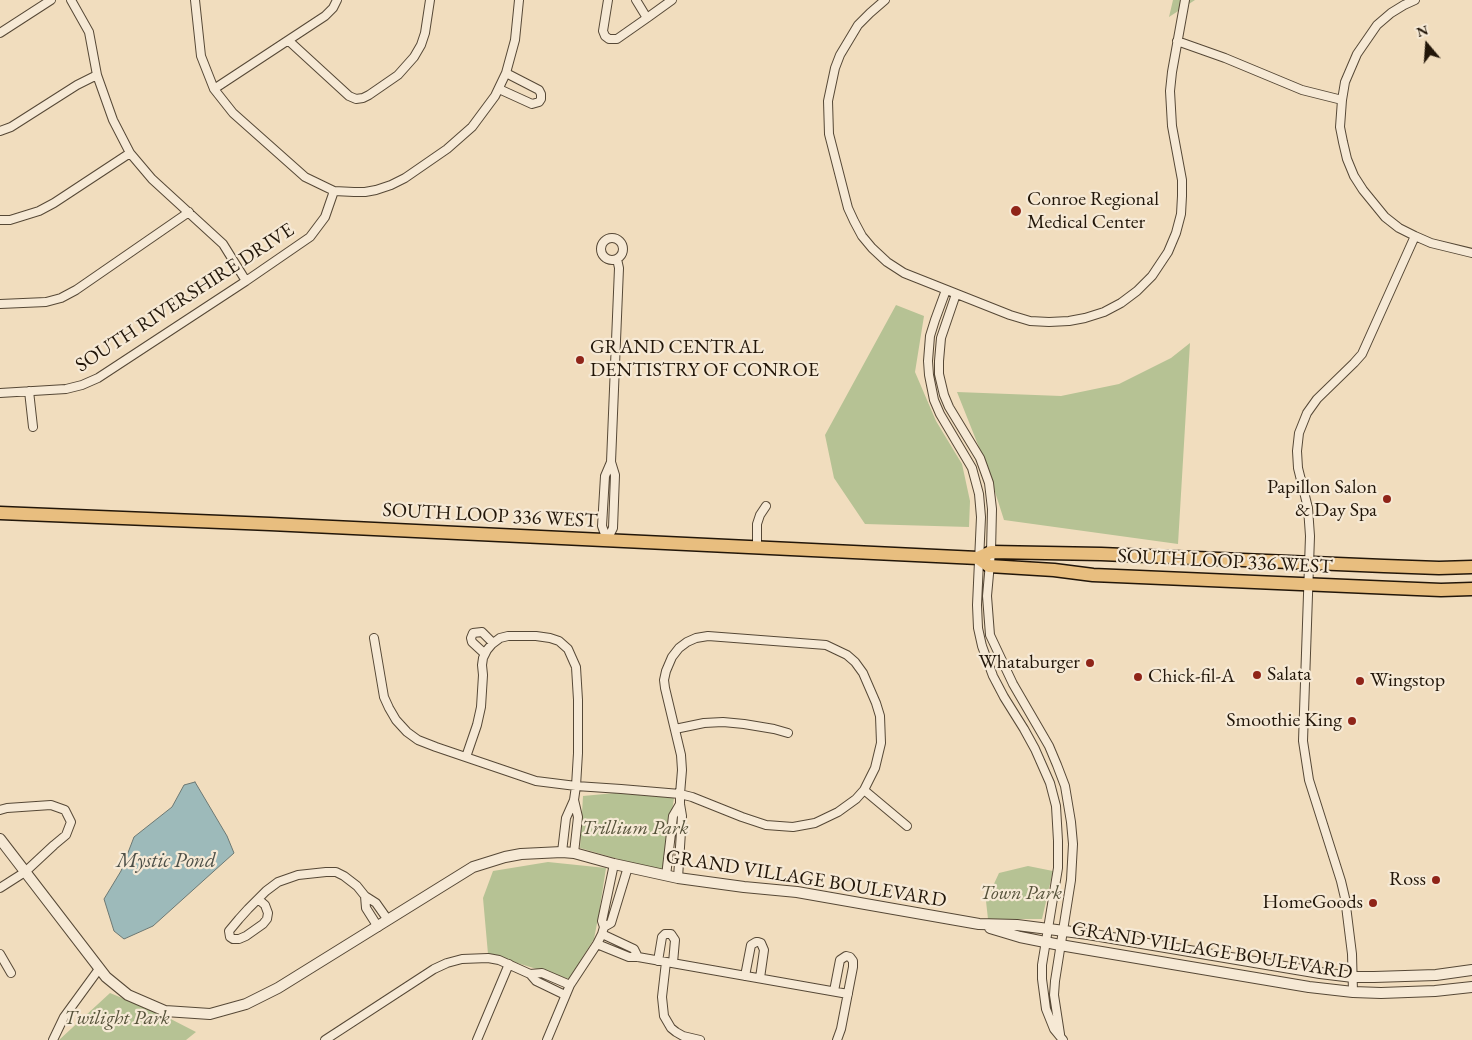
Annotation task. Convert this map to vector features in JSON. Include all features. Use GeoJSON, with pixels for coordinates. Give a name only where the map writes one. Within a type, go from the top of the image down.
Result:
{"type":"FeatureCollection","features":[{"type":"Feature","properties":{"kind":"main road","name":"SOUTH LOOP 336 WEST"},"geometry":{"type":"LineString","coordinates":[[0,513],[260,523],[924,556],[1093,575],[1441,590],[1472,589]]}},
{"type":"Feature","properties":{"kind":"main road","name":"SOUTH LOOP 336 WEST"},"geometry":{"type":"LineString","coordinates":[[984,562],[991,552],[1101,554],[1439,568],[1472,567]]}},
{"type":"Feature","properties":{"kind":"street"},"geometry":{"type":"LineString","coordinates":[[0,33],[51,0]]}},
{"type":"Feature","properties":{"kind":"street"},"geometry":{"type":"LineString","coordinates":[[71,0],[88,32],[97,75],[113,120],[130,153],[152,179],[223,244],[246,281]]}},
{"type":"Feature","properties":{"kind":"street"},"geometry":{"type":"LineString","coordinates":[[195,0],[201,56],[214,89],[233,113],[298,171],[314,182],[334,191],[366,192],[391,185],[405,178],[446,149],[472,127],[495,96],[506,73],[515,40],[519,0]]}},
{"type":"Feature","properties":{"kind":"street"},"geometry":{"type":"LineString","coordinates":[[214,89],[325,16],[333,8],[337,0]]}},
{"type":"Feature","properties":{"kind":"street"},"geometry":{"type":"LineString","coordinates":[[289,41],[349,96],[356,99],[363,98],[398,75],[414,57],[421,46],[425,33],[430,0]]}},
{"type":"Feature","properties":{"kind":"street"},"geometry":{"type":"LineString","coordinates":[[608,0],[603,31],[609,39],[617,38],[672,0]]}},
{"type":"Feature","properties":{"kind":"street"},"geometry":{"type":"LineString","coordinates":[[636,0],[647,18]]}},
{"type":"Feature","properties":{"kind":"street"},"geometry":{"type":"LineString","coordinates":[[885,0],[858,25],[840,56],[833,75],[828,101],[829,134],[848,208],[854,221],[862,236],[872,248],[895,269],[1010,315],[1049,322],[1085,318],[1104,312],[1121,303],[1137,292],[1152,276],[1168,252],[1176,233],[1182,196],[1182,180],[1170,108],[1172,72],[1185,0]]}},
{"type":"Feature","properties":{"kind":"street"},"geometry":{"type":"LineString","coordinates":[[1415,0],[1391,13],[1378,26],[1367,39],[1350,67],[1342,100],[1340,127],[1343,142],[1354,176],[1367,196],[1385,217],[1415,236],[1432,243],[1472,253]]}},
{"type":"Feature","properties":{"kind":"street"},"geometry":{"type":"LineString","coordinates":[[1177,41],[1225,58],[1302,90],[1342,100]]}},
{"type":"Feature","properties":{"kind":"street"},"geometry":{"type":"LineString","coordinates":[[499,89],[532,104],[536,104],[541,99],[539,90],[506,73]]}},
{"type":"Feature","properties":{"kind":"street"},"geometry":{"type":"LineString","coordinates":[[0,131],[11,127],[77,85],[97,75]]}},
{"type":"Feature","properties":{"kind":"street"},"geometry":{"type":"LineString","coordinates":[[0,220],[10,220],[39,211],[130,153]]}},
{"type":"Feature","properties":{"kind":"street","name":"SOUTH RIVERSHIRE DRIVE"},"geometry":{"type":"LineString","coordinates":[[0,393],[66,389],[98,378],[310,237],[325,217],[334,191]]}},
{"type":"Feature","properties":{"kind":"street"},"geometry":{"type":"LineString","coordinates":[[0,304],[46,302],[61,298],[76,290],[189,212]]}},
{"type":"Feature","properties":{"kind":"street"},"geometry":{"type":"LineString","coordinates":[[1353,992],[1350,932],[1345,898],[1309,780],[1303,741],[1310,522],[1298,468],[1297,451],[1299,433],[1307,413],[1317,399],[1362,354],[1415,236]]}},
{"type":"Feature","properties":{"kind":"street"},"geometry":{"type":"LineString","coordinates":[[606,540],[613,528],[615,475],[611,462],[619,268],[617,259]]}},
{"type":"Feature","properties":{"kind":"street"},"geometry":{"type":"LineString","coordinates":[[946,290],[930,336],[928,375],[934,400],[940,414],[969,463],[976,480],[981,502],[990,635],[1013,684],[1049,746],[1065,786],[1071,822],[1073,862],[1055,974],[1054,995],[1061,1038]]}},
{"type":"Feature","properties":{"kind":"street"},"geometry":{"type":"LineString","coordinates":[[956,294],[941,338],[940,374],[942,388],[949,407],[980,458],[987,476],[992,509],[991,552]]}},
{"type":"Feature","properties":{"kind":"street"},"geometry":{"type":"LineString","coordinates":[[29,391],[33,427]]}},
{"type":"Feature","properties":{"kind":"street"},"geometry":{"type":"LineString","coordinates":[[969,463],[980,458]]}},
{"type":"Feature","properties":{"kind":"street"},"geometry":{"type":"LineString","coordinates":[[757,548],[757,524],[766,506]]}},
{"type":"Feature","properties":{"kind":"street"},"geometry":{"type":"LineString","coordinates":[[984,562],[977,618],[982,646],[1004,697],[1038,756],[1050,782],[1056,806],[1058,868],[1042,965],[1043,994],[1046,1009],[1054,1029],[1061,1038]]}},
{"type":"Feature","properties":{"kind":"street"},"geometry":{"type":"LineString","coordinates":[[485,654],[472,642],[473,633],[482,632],[493,643]]}},
{"type":"Feature","properties":{"kind":"street"},"geometry":{"type":"LineString","coordinates":[[466,757],[481,707],[482,666],[485,654],[493,643],[500,638],[508,636],[536,636],[559,641],[568,649],[576,667],[578,700],[576,786],[574,800],[566,818],[562,852]]}},
{"type":"Feature","properties":{"kind":"street"},"geometry":{"type":"LineString","coordinates":[[374,638],[384,697],[396,720],[418,740],[436,748],[536,781],[680,794],[766,825],[792,827],[826,819],[847,806],[864,790],[875,768],[881,743],[880,716],[863,674],[855,662],[847,655],[826,645],[708,636],[687,642],[672,656],[664,680],[682,755],[680,794],[682,816],[678,878]]}},
{"type":"Feature","properties":{"kind":"street"},"geometry":{"type":"LineString","coordinates":[[675,729],[704,723],[723,722],[774,729],[788,733]]}},
{"type":"Feature","properties":{"kind":"street"},"geometry":{"type":"LineString","coordinates":[[864,790],[907,826]]}},
{"type":"Feature","properties":{"kind":"street"},"geometry":{"type":"LineString","coordinates":[[574,800],[578,817],[574,853]]}},
{"type":"Feature","properties":{"kind":"street"},"geometry":{"type":"LineString","coordinates":[[666,876],[673,816],[680,804]]}},
{"type":"Feature","properties":{"kind":"street"},"geometry":{"type":"LineString","coordinates":[[0,810],[52,805],[65,810],[71,822],[66,835],[25,872],[0,888]]}},
{"type":"Feature","properties":{"kind":"street","name":"GRAND VILLAGE BOULEVARD"},"geometry":{"type":"LineString","coordinates":[[0,839],[106,977],[128,996],[165,1011],[210,1014],[246,1004],[278,988],[473,867],[521,854],[562,852],[574,853],[666,876],[797,892],[979,924],[1060,945],[1309,987],[1353,992],[1409,993],[1472,987]]}},
{"type":"Feature","properties":{"kind":"street"},"geometry":{"type":"LineString","coordinates":[[603,931],[602,921],[614,864]]}},
{"type":"Feature","properties":{"kind":"street"},"geometry":{"type":"LineString","coordinates":[[547,1040],[570,985],[597,944],[603,931],[611,923],[628,867]]}},
{"type":"Feature","properties":{"kind":"street"},"geometry":{"type":"LineString","coordinates":[[258,899],[265,905],[268,912],[267,919],[246,936],[239,939],[230,936],[229,931],[239,919],[258,899],[278,882],[298,875],[326,872],[336,872],[357,886],[365,896],[376,903],[388,920]]}},
{"type":"Feature","properties":{"kind":"street"},"geometry":{"type":"LineString","coordinates":[[365,896],[366,908],[378,927]]}},
{"type":"Feature","properties":{"kind":"street","name":"GRAND VILLAGE BOULEVARD"},"geometry":{"type":"LineString","coordinates":[[979,924],[1017,925],[1088,934],[1320,973],[1353,976],[1411,976],[1472,970]]}},
{"type":"Feature","properties":{"kind":"street"},"geometry":{"type":"LineString","coordinates":[[603,931],[634,949],[638,957]]}},
{"type":"Feature","properties":{"kind":"street"},"geometry":{"type":"LineString","coordinates":[[745,976],[751,945],[758,942],[762,943],[764,950],[760,978]]}},
{"type":"Feature","properties":{"kind":"street"},"geometry":{"type":"LineString","coordinates":[[597,944],[629,958],[638,957],[848,994]]}},
{"type":"Feature","properties":{"kind":"street"},"geometry":{"type":"LineString","coordinates":[[1165,963],[1167,948]]}},
{"type":"Feature","properties":{"kind":"street"},"geometry":{"type":"LineString","coordinates":[[0,954],[12,973]]}},
{"type":"Feature","properties":{"kind":"street"},"geometry":{"type":"LineString","coordinates":[[834,992],[840,960],[846,956],[852,958],[853,967],[841,1029],[837,1040]]}},
{"type":"Feature","properties":{"kind":"street"},"geometry":{"type":"LineString","coordinates":[[324,1040],[434,969],[462,959],[488,958],[509,964],[530,974],[536,981],[565,995]]}},
{"type":"Feature","properties":{"kind":"street"},"geometry":{"type":"LineString","coordinates":[[665,962],[662,997],[664,1016],[671,1028],[676,1032],[683,1036],[700,1040]]}},
{"type":"Feature","properties":{"kind":"street"},"geometry":{"type":"LineString","coordinates":[[476,1040],[509,964]]}},
{"type":"Feature","properties":{"kind":"street"},"geometry":{"type":"LineString","coordinates":[[1263,980],[1266,964]]}},
{"type":"Feature","properties":{"kind":"street"},"geometry":{"type":"LineString","coordinates":[[52,1040],[64,1017],[99,969]]}},
{"type":"Feature","properties":{"kind":"street"},"geometry":{"type":"LineString","coordinates":[[530,974],[542,973],[570,985]]}},
{"type":"Feature","properties":{"kind":"green space"},"geometry":{"type":"Polygon","coordinates":[[[1173,0],[1195,0],[1169,17],[1173,0]]]}},
{"type":"Feature","properties":{"kind":"green space"},"geometry":{"type":"Polygon","coordinates":[[[896,305],[924,316],[915,372],[936,421],[962,464],[970,501],[969,527],[865,524],[834,478],[825,435],[896,305]]]}},
{"type":"Feature","properties":{"kind":"green space"},"geometry":{"type":"Polygon","coordinates":[[[1190,343],[1178,544],[1004,520],[988,470],[957,392],[1061,396],[1119,384],[1171,358],[1190,343]]]}},
{"type":"Feature","properties":{"kind":"green space","name":"Trillium Park"},"geometry":{"type":"Polygon","coordinates":[[[615,793],[674,798],[663,872],[580,848],[583,796],[615,793]]]}},
{"type":"Feature","properties":{"kind":"green space"},"geometry":{"type":"Polygon","coordinates":[[[548,862],[606,868],[594,939],[569,979],[488,954],[483,898],[493,871],[548,862]]]}},
{"type":"Feature","properties":{"kind":"green space","name":"Town Park"},"geometry":{"type":"Polygon","coordinates":[[[1028,866],[1053,871],[1042,919],[988,919],[986,901],[999,873],[1028,866]]]}},
{"type":"Feature","properties":{"kind":"green space","name":"Twilight Park"},"geometry":{"type":"Polygon","coordinates":[[[110,993],[161,1014],[196,1032],[186,1040],[59,1040],[110,993]]]}},
{"type":"Feature","properties":{"kind":"water","name":"Mystic Pond"},"geometry":{"type":"Polygon","coordinates":[[[195,782],[227,836],[234,853],[153,926],[124,939],[114,931],[104,899],[121,871],[134,837],[172,807],[184,785],[195,782]]]}},
{"type":"Feature","properties":{"kind":"place","name":"Conroe Regional Medical Center"},"geometry":{"type":"Point","coordinates":[1016,211]}},
{"type":"Feature","properties":{"kind":"place","name":"GRAND CENTRAL DENTISTRY OF CONROE"},"geometry":{"type":"Point","coordinates":[580,360]}},
{"type":"Feature","properties":{"kind":"place","name":"Papillon Salon & Day Spa"},"geometry":{"type":"Point","coordinates":[1387,499]}},
{"type":"Feature","properties":{"kind":"place","name":"Whataburger"},"geometry":{"type":"Point","coordinates":[1090,663]}},
{"type":"Feature","properties":{"kind":"place","name":"Salata"},"geometry":{"type":"Point","coordinates":[1257,675]}},
{"type":"Feature","properties":{"kind":"place","name":"Chick-fil-A"},"geometry":{"type":"Point","coordinates":[1138,677]}},
{"type":"Feature","properties":{"kind":"place","name":"Wingstop"},"geometry":{"type":"Point","coordinates":[1360,681]}},
{"type":"Feature","properties":{"kind":"place","name":"Smoothie King"},"geometry":{"type":"Point","coordinates":[1352,721]}},
{"type":"Feature","properties":{"kind":"place","name":"Ross"},"geometry":{"type":"Point","coordinates":[1436,880]}},
{"type":"Feature","properties":{"kind":"place","name":"HomeGoods"},"geometry":{"type":"Point","coordinates":[1373,903]}}]}
